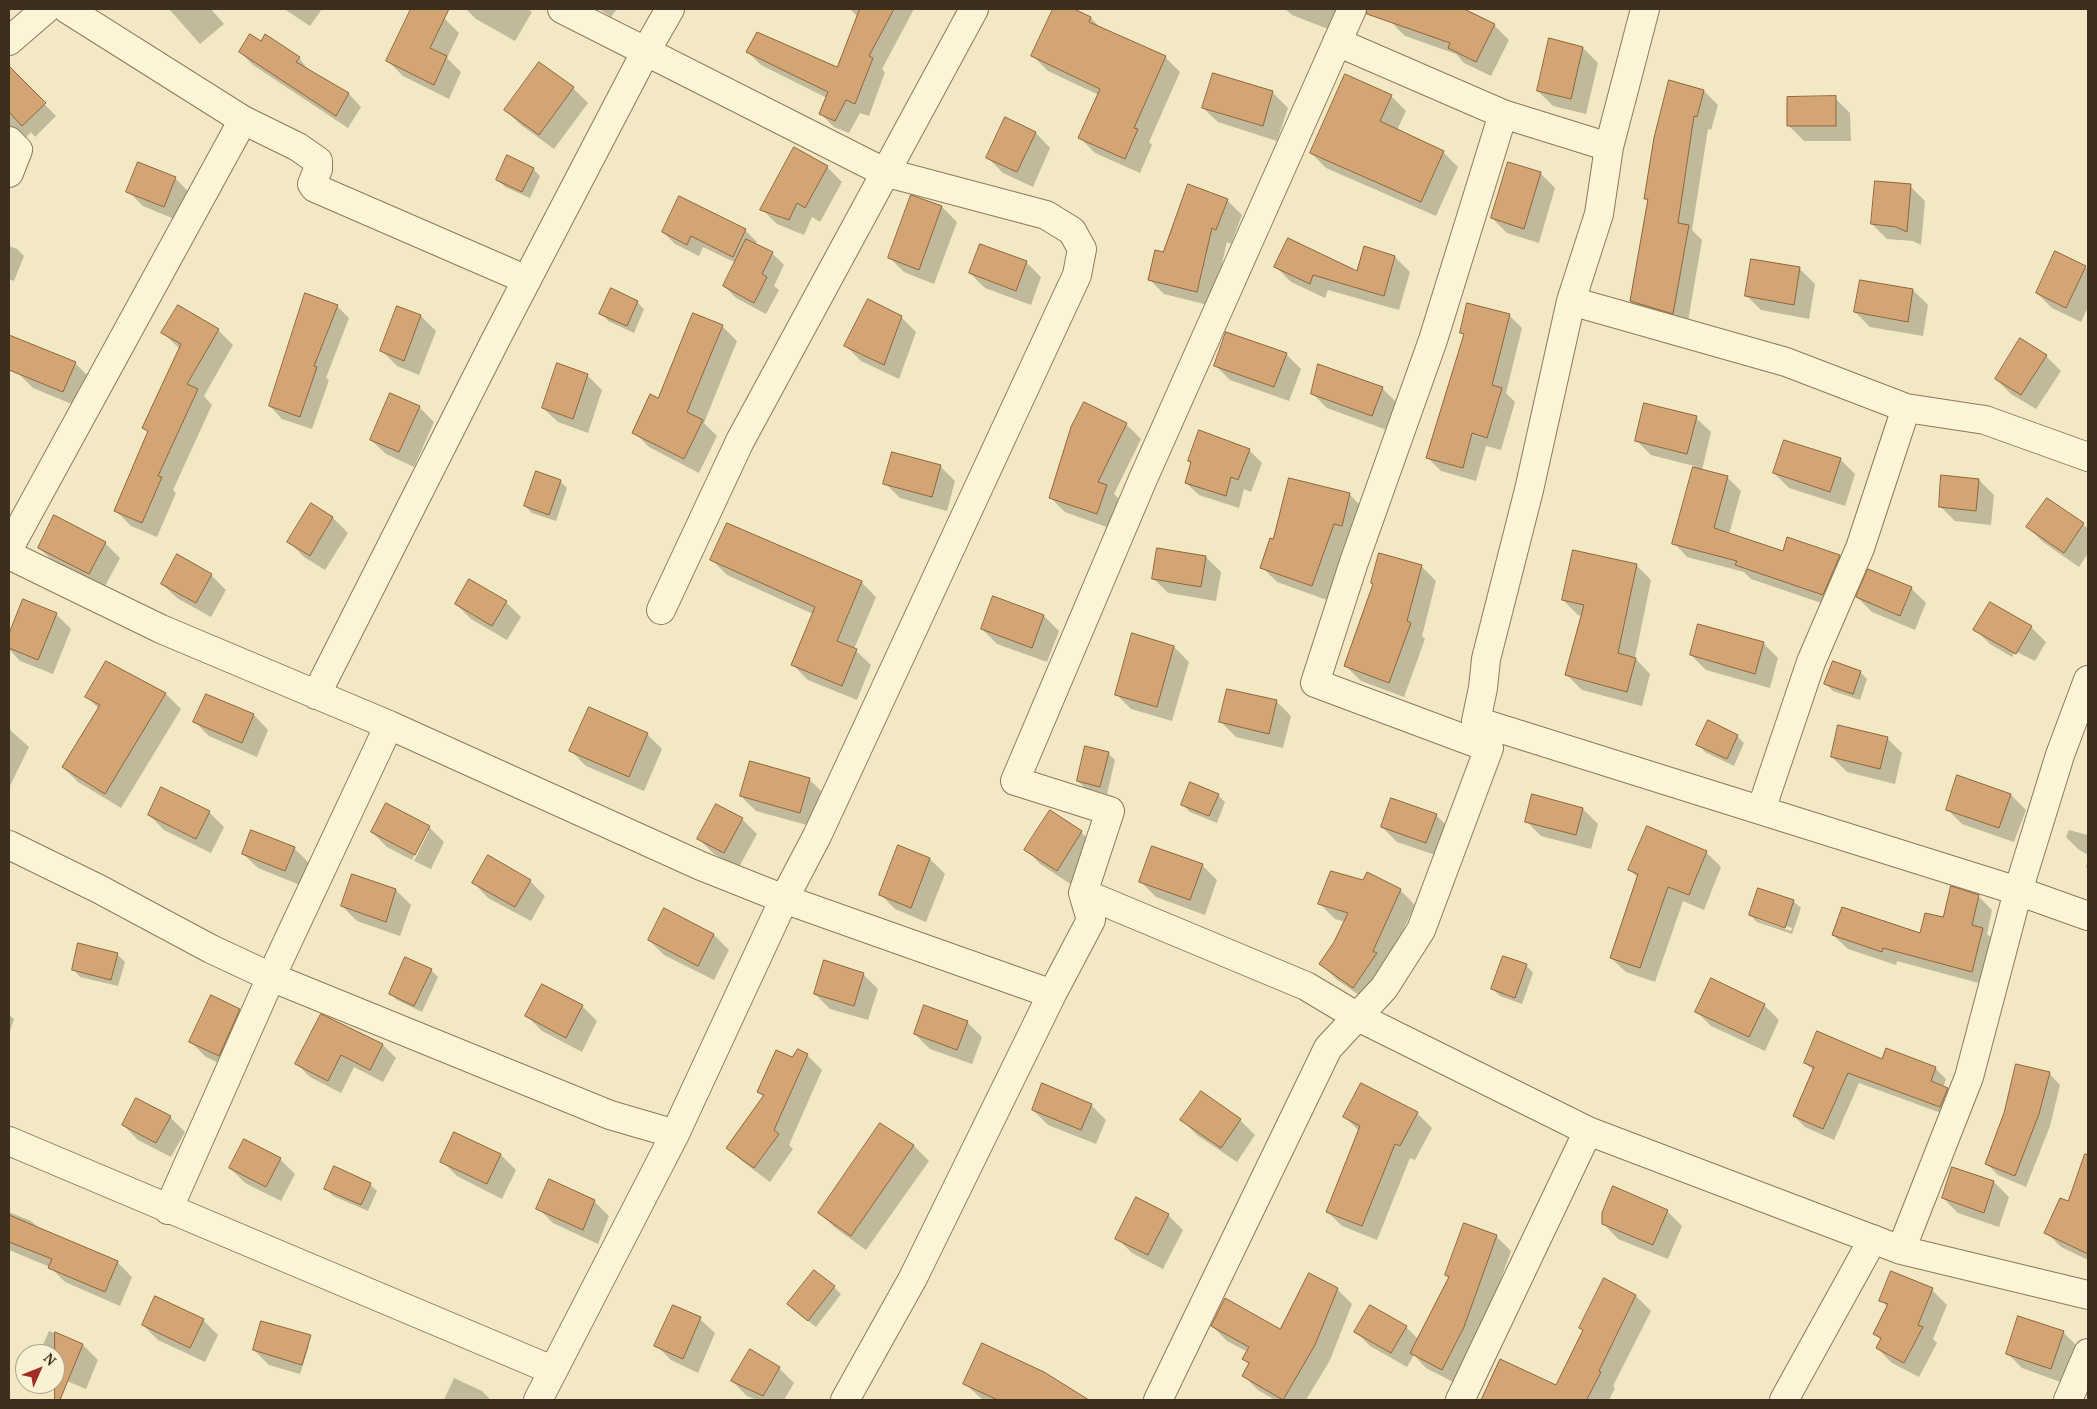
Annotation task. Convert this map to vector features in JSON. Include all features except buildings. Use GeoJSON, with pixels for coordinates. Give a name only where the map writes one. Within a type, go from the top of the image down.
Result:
{"type":"FeatureCollection","features":[{"type":"Feature","properties":{"kind":"street"},"geometry":{"type":"LineString","coordinates":[[9,41],[46,9]]}},
{"type":"Feature","properties":{"kind":"street"},"geometry":{"type":"LineString","coordinates":[[67,9],[243,120],[298,147],[318,161],[318,169],[312,184],[315,188],[527,280]]}},
{"type":"Feature","properties":{"kind":"street"},"geometry":{"type":"LineString","coordinates":[[538,1400],[675,1134],[784,899],[817,836],[1077,275],[1082,249],[1072,231],[1046,215],[884,172],[562,9]]}},
{"type":"Feature","properties":{"kind":"street"},"geometry":{"type":"LineString","coordinates":[[316,695],[527,280],[646,51],[670,9]]}},
{"type":"Feature","properties":{"kind":"street"},"geometry":{"type":"LineString","coordinates":[[661,610],[740,442],[884,172],[974,9]]}},
{"type":"Feature","properties":{"kind":"street"},"geometry":{"type":"LineString","coordinates":[[845,1400],[913,1278],[1052,994],[1091,920],[1083,893],[1110,811],[1015,781],[1143,479],[1352,9]]}},
{"type":"Feature","properties":{"kind":"street"},"geometry":{"type":"LineString","coordinates":[[1158,1400],[1328,1048],[1384,988],[1421,930],[1488,748],[1476,721],[1484,688],[1486,659],[1529,490],[1571,301],[1599,214],[1609,147],[1645,9]]}},
{"type":"Feature","properties":{"kind":"street"},"geometry":{"type":"LineString","coordinates":[[1337,42],[1502,114],[1609,147]]}},
{"type":"Feature","properties":{"kind":"street"},"geometry":{"type":"LineString","coordinates":[[1488,748],[1315,683],[1354,562],[1434,340],[1502,114]]}},
{"type":"Feature","properties":{"kind":"street"},"geometry":{"type":"LineString","coordinates":[[9,548],[243,120]]}},
{"type":"Feature","properties":{"kind":"street"},"geometry":{"type":"LineString","coordinates":[[9,141],[18,150],[9,173]]}},
{"type":"Feature","properties":{"kind":"street"},"geometry":{"type":"LineString","coordinates":[[1571,301],[1786,362],[1906,408],[1985,420],[2088,457]]}},
{"type":"Feature","properties":{"kind":"street"},"geometry":{"type":"LineString","coordinates":[[1761,810],[1811,662],[1860,548],[1906,408]]}},
{"type":"Feature","properties":{"kind":"street"},"geometry":{"type":"LineString","coordinates":[[9,556],[161,629],[389,725],[702,866],[784,899],[1052,994]]}},
{"type":"Feature","properties":{"kind":"street"},"geometry":{"type":"LineString","coordinates":[[1901,1250],[1969,1077],[2018,891],[2060,755],[2088,680]]}},
{"type":"Feature","properties":{"kind":"street"},"geometry":{"type":"LineString","coordinates":[[1476,721],[2018,891],[2088,916]]}},
{"type":"Feature","properties":{"kind":"street"},"geometry":{"type":"LineString","coordinates":[[168,1210],[271,976],[389,725]]}},
{"type":"Feature","properties":{"kind":"street"},"geometry":{"type":"LineString","coordinates":[[9,845],[99,889],[212,949],[271,976],[610,1115],[675,1134]]}},
{"type":"Feature","properties":{"kind":"street"},"geometry":{"type":"LineString","coordinates":[[1083,893],[1306,986],[1358,1017],[1588,1131],[1901,1250],[2088,1295]]}},
{"type":"Feature","properties":{"kind":"street"},"geometry":{"type":"LineString","coordinates":[[1460,1400],[1588,1131]]}},
{"type":"Feature","properties":{"kind":"street"},"geometry":{"type":"LineString","coordinates":[[9,1141],[168,1210],[552,1370]]}},
{"type":"Feature","properties":{"kind":"street"},"geometry":{"type":"LineString","coordinates":[[1784,1400],[1873,1239]]}},
{"type":"Feature","properties":{"kind":"street"},"geometry":{"type":"LineString","coordinates":[[2068,1400],[2088,1353]]}}]}
